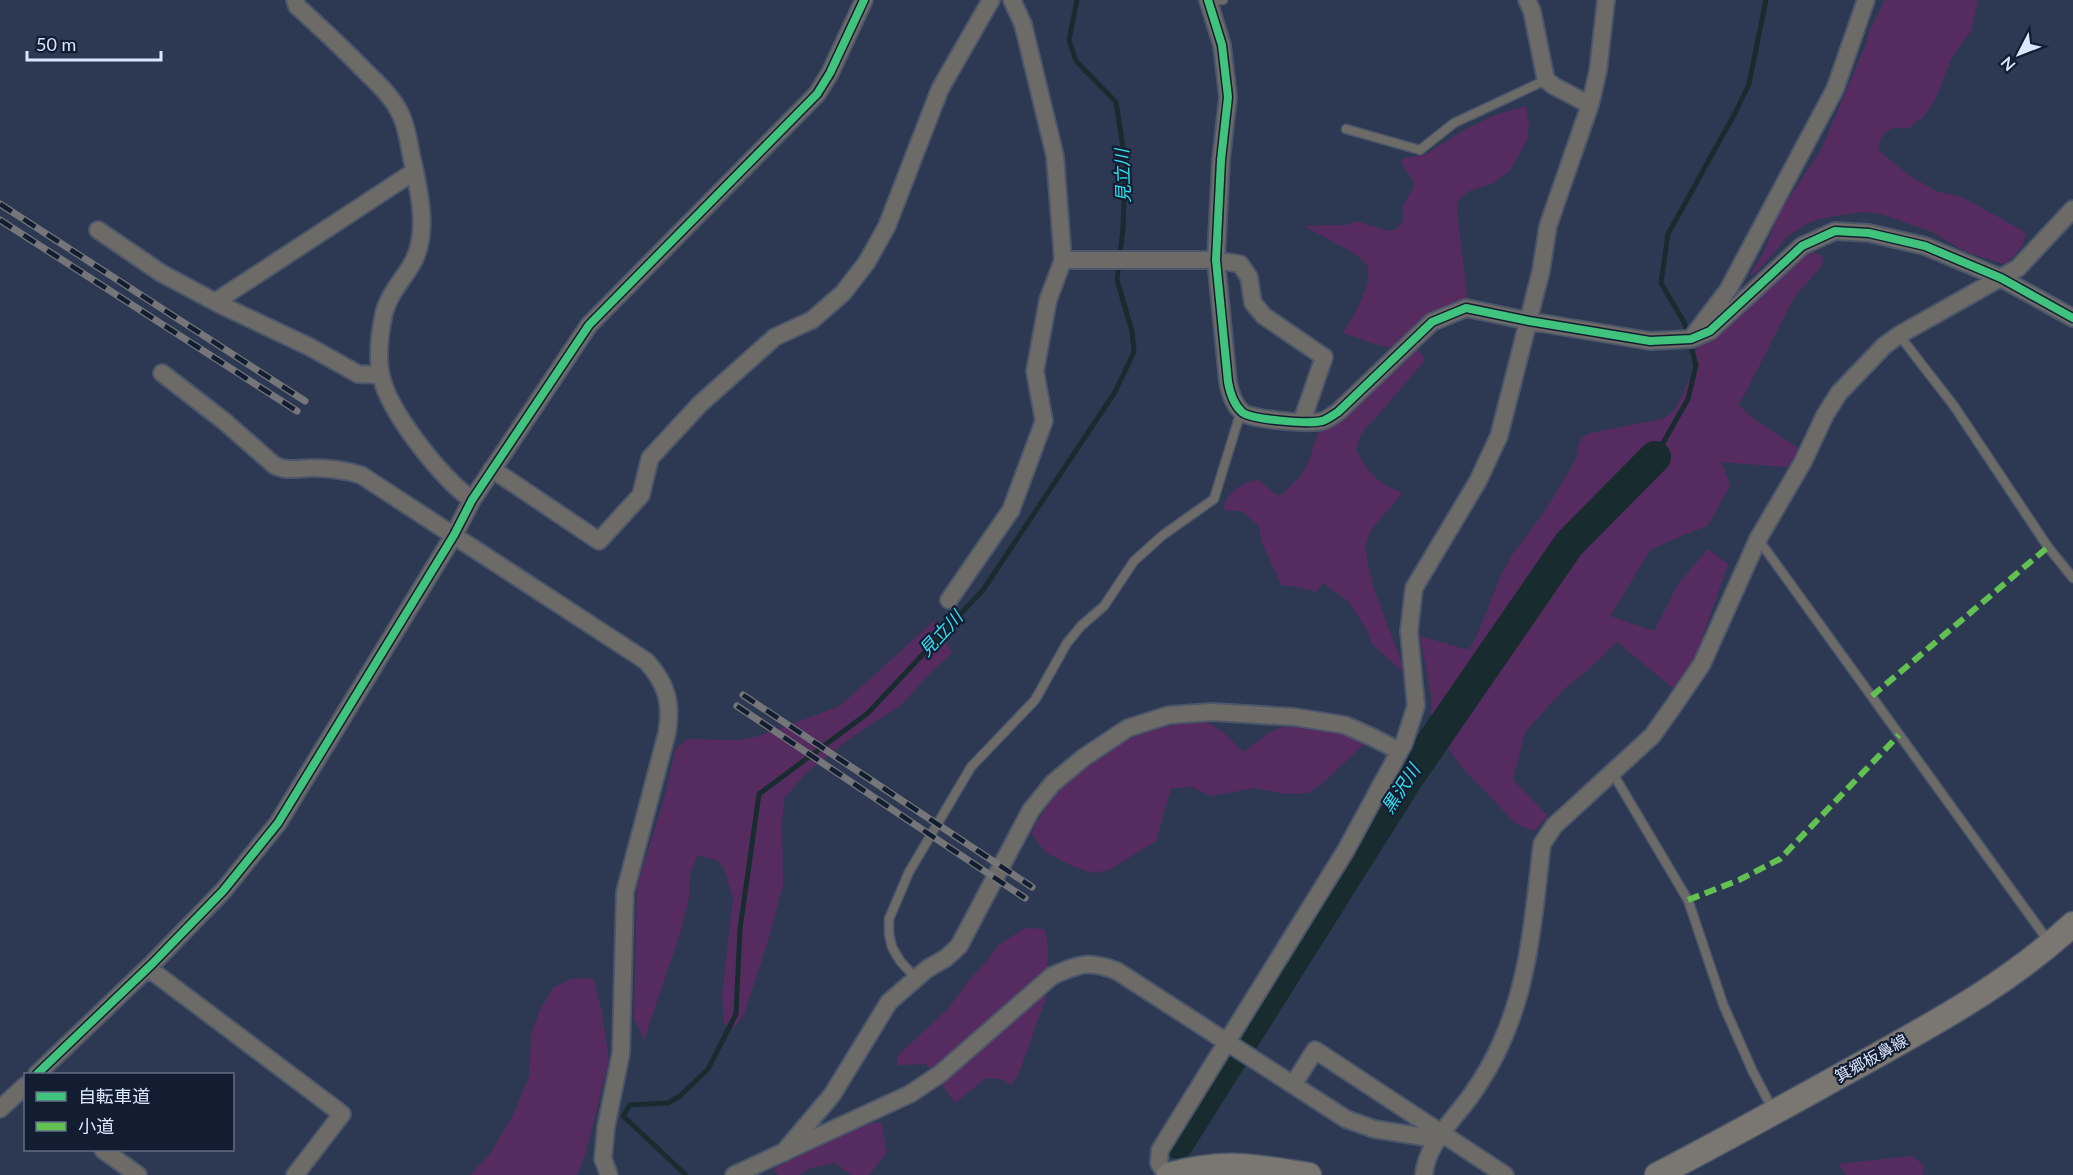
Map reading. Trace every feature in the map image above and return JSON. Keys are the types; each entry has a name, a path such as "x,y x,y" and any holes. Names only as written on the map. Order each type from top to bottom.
{"main road":[{"name":"箕郷板鼻線","path":"1657,1175 1774,1113 1964,1006 1996,986 2073,924"},
{"path":"1167,1175 1209,1166 1245,1165 1309,1175"}],"street":[{"path":"295,0 297,6 389,95 402,116 421,199 421,233 414,260 396,286 384,311 380,341 381,375 389,399 410,431 455,487 472,500"},
{"path":"38,1073 148,968 223,891 278,823 454,535 472,500 589,325 817,94 830,73 864,0"},
{"path":"492,469 599,541 641,495 650,458 700,404 775,337 812,320 843,293 867,262 887,226 940,89 991,0"},
{"path":"949,600 1011,510 1044,421 1035,371 1048,300 1063,260 1055,156 1023,24 1012,0"},
{"path":"1213,0 1222,45 1228,97 1221,160 1216,260 1230,395 1241,411 1249,416 1261,419 1321,421 1338,412 1432,322 1466,308 1650,341 1691,339 1710,331 1802,246 1835,231 1869,233 1925,246 2001,278 2073,318"},
{"path":"1527,0 1532,10 1546,80 1590,105"},
{"path":"1167,1175 1159,1163 1160,1150 1346,850 1400,751 1416,706 1410,631 1414,588 1478,481 1499,436 1541,271 1548,226 1590,105 1598,71 1606,0"},
{"path":"1691,339 1728,290 1835,89 1866,0"},
{"path":"215,302 415,171"},
{"path":"1424,1175 1439,1137 1471,1095 1488,1067 1502,1041 1512,1014 1529,955 1542,844 1554,826 1652,736 1702,664 1758,539 1803,462 1825,415 1839,393 1884,346 1899,335 2018,268 2073,209"},
{"path":"98,230 161,273 215,302 310,347 357,374 381,375"},
{"path":"1063,260 1216,260 1240,264 1249,277 1253,303 1264,316 1324,357 1302,421"},
{"path":"162,373 224,420 274,465 282,469 314,467 361,475 646,661 656,672 666,692 670,712 667,733 625,892 621,1053 606,1127 603,1159 609,1175"},
{"path":"783,1153 832,1095 889,1002 927,969 946,958 959,946 1031,810 1053,783 1083,758 1128,728 1169,715 1180,714 1238,713 1295,717 1344,725 1372,736 1400,751"},
{"path":"734,1175 910,1094 940,1074 1052,976 1072,967 1096,963 1116,970 1346,1119 1362,1126 1439,1137"},
{"path":"148,968 342,1114 295,1175"},
{"path":"1293,1085 1315,1050 1439,1137 1505,1175"},
{"path":"0,1109 24,1089"},
{"path":"106,1151 138,1175"}],"lane":[{"path":"1346,129 1420,150 1454,123 1546,80"},
{"path":"1899,335 1954,406 2048,547 2073,578"},
{"path":"916,978 900,961 892,947 889,934 889,919 909,872 971,767 1035,700 1066,643 1080,626 1104,606 1134,561 1163,535 1214,499 1241,411"},
{"path":"1758,539 2051,944"},
{"path":"1612,772 1688,900 1723,1004 1774,1113"}],"shaded area":[{"path":"1885,0 1978,0 1971,31 1951,59 1936,98 1924,116 1908,129 1896,128 1887,131 1881,139 1878,150 1910,176 1936,191 1962,197 2025,232 2022,246 2004,264 1966,252 1930,231 1881,214 1863,212 1810,222 1789,235 1755,274 1750,275 1764,252 1779,213 1821,150 1869,32"},
{"path":"1526,106 1529,126 1527,140 1510,171 1493,183 1467,192 1457,202 1468,302 1390,347 1342,334 1365,291 1369,272 1367,265 1348,250 1304,226 1346,225 1357,221 1387,231 1397,229 1403,221 1403,205 1414,187 1413,181 1401,162 1404,158 1424,155 1468,128 1495,115"},
{"path":"1806,252 1820,254 1823,260 1822,266 1795,296 1739,405 1750,416 1798,448 1796,455 1787,467 1722,462 1730,486 1708,525 1651,549 1610,616 1654,631 1678,584 1708,549 1728,564 1696,656 1673,688 1617,642 1565,688 1525,732 1513,780 1548,816 1534,831 1516,824 1461,766 1432,726 1431,695 1420,636 1468,650 1476,638 1501,575 1512,555 1547,508 1576,459 1579,443 1583,437 1590,433 1662,419 1674,411 1691,374 1697,345"},
{"path":"1416,345 1425,360 1366,427 1360,436 1356,450 1374,477 1402,493 1371,531 1366,548 1372,581 1403,667 1401,671 1371,643 1368,632 1348,601 1323,583 1316,592 1295,586 1282,586 1262,543 1259,526 1242,511 1227,511 1223,507 1237,488 1258,480 1277,495 1282,495 1301,475 1308,463 1320,427"},
{"path":"935,620 952,653 900,706 849,739 806,773 784,799 783,885 766,948 744,1014 735,1027 724,1024 722,995 733,898 724,869 717,860 697,855 690,875 689,898 680,934 644,1040 634,1018 637,886 666,792 675,750 687,739 742,740 762,735 840,706"},
{"path":"1205,721 1223,732 1243,752 1267,734 1292,726 1313,728 1368,740 1326,780 1308,793 1287,794 1254,788 1211,796 1192,787 1171,788 1156,841 1109,870 1092,873 1045,852 1032,834 1033,831 1059,791 1075,774 1094,759 1136,737 1158,729"},
{"path":"1025,928 1045,929 1048,947 1046,998 1020,1070 1012,1085 1002,1079 986,1078 955,1103 926,1064 897,1065 897,1056 948,1009 998,945"},
{"path":"593,978 602,1012 609,1060 586,1152 577,1175 470,1175 490,1154 512,1117 529,1077 531,1035 540,1010 553,988 571,979"},
{"path":"881,1122 887,1152 869,1175 851,1175 835,1163 808,1169 800,1175 778,1175 773,1168 866,1124"},
{"path":"1911,1156 1924,1165 1923,1175 1846,1175 1838,1164"}],"waterway":[{"name":"見立川","path":"686,1175 623,1116 630,1105 668,1103 680,1096 708,1069 736,1014 740,929 759,794 868,713 983,590 1115,392 1134,352 1132,331 1117,280 1123,229 1125,161 1116,102 1076,61 1069,40 1077,0"},
{"path":"1655,457 1688,399 1696,365 1684,322 1661,283 1668,234 1749,84 1766,0"},
{"name":"黒沢川","path":"1178,1143 1407,779 1569,544 1655,457"}],"railway":[{"path":"0,204 305,401"},
{"path":"0,220 297,411"},
{"path":"743,695 1032,887"},
{"path":"737,706 1025,898"}],"marked path":[{"path":"1872,696 2048,547"},
{"path":"1688,900 1739,880 1780,859 1899,735"}],"cycle path":[{"path":"38,1073 152,964 223,891 278,823 454,535 472,500 589,325 817,94 830,73 864,0"},
{"path":"1208,0 1222,45 1228,97 1221,160 1216,260 1229,386 1236,405 1248,415 1294,422 1326,420 1338,412 1432,322 1466,308 1650,341 1691,339 1710,331 1802,246 1835,231 1869,233 1925,246 2001,278 2073,318"}]}
